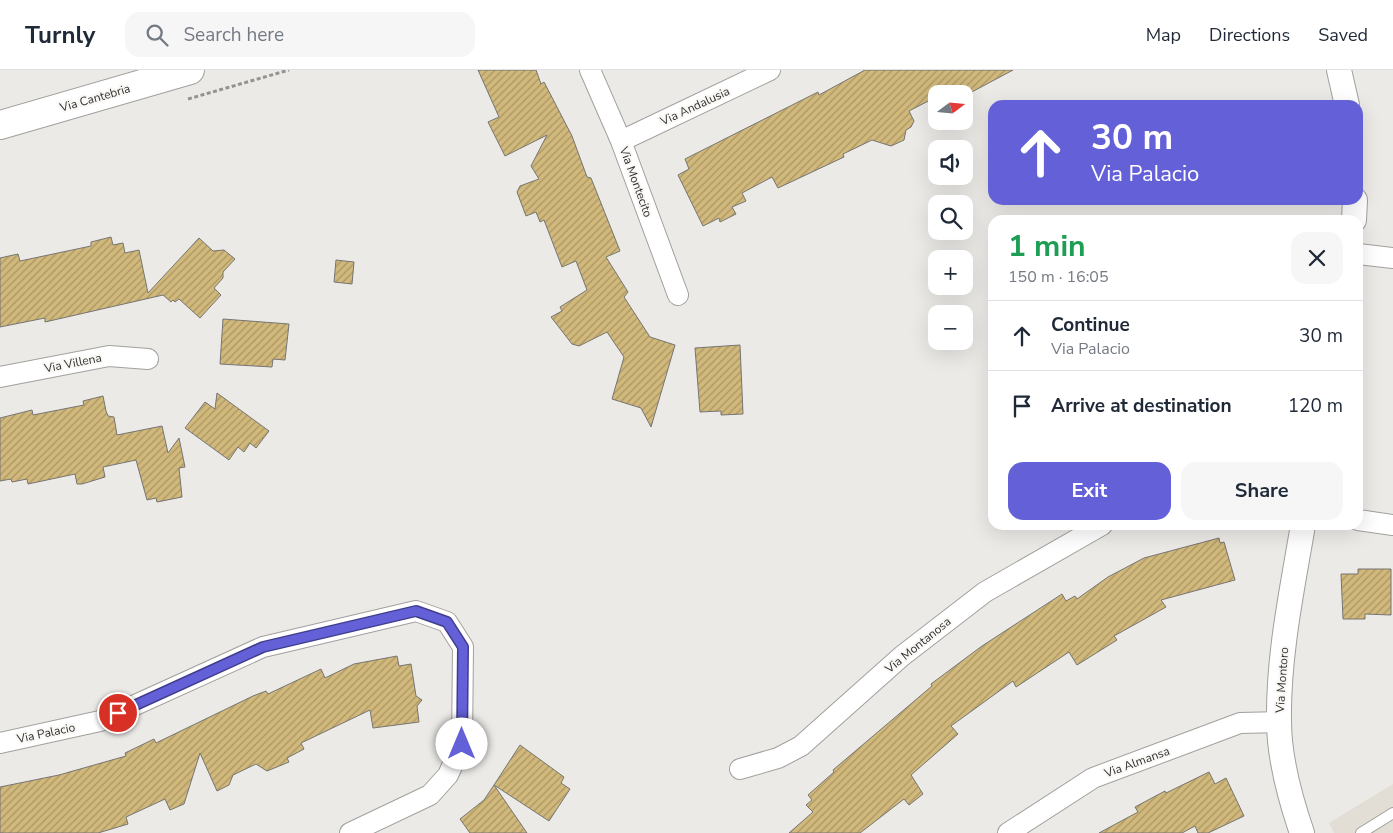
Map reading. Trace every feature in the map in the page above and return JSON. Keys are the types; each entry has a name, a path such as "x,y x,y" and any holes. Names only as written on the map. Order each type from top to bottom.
{"main road":[{"name":"Via Cantebria","path":"0,125 190,70"}],"street":[{"name":"Via Montecito","path":"590,70 621,141 678,295"},
{"name":"Via Andalusia","path":"621,141 770,70"},
{"path":"1339,70 1346,100"},
{"path":"1363,255 1393,258"},
{"name":"Via Villena","path":"0,376 109,356 148,358"},
{"path":"1363,521 1393,525"},
{"name":"Via Montanosa","path":"740,768 778,758 801,746 902,656 985,592 1093,530"},
{"name":"Via Montoro","path":"1301,530 1286,626 1279,722 1284,770 1302,833"},
{"name":"Via Palacio","path":"0,743 100,721 263,647 416,611 447,622 463,647 462,744 448,775 430,795 350,833"},
{"name":"Via Almansa","path":"1008,833 1093,778 1240,723 1279,722"}],"lane":[{"path":"1361,833 1393,813"}],"path":[{"path":"188,99 289,70"}],"shaded area":[{"path":"1393,784 1393,833 1334,833 1329,823"}],"building":[{"path":"478,70 536,70 541,84 544,82 572,136 587,177 591,178 620,251 606,257 628,292 624,297 650,337 675,345 651,427 641,408 612,399 624,357 607,332 579,346 572,344 551,317 562,311 560,307 587,290 576,261 562,267 544,220 540,222 536,212 526,216 517,192 520,186 539,179 531,166 547,135 505,156 488,122 499,117"},
{"path":"865,70 1013,70 973,91 973,85 928,85 928,101 909,111 914,121 911,127 906,130 904,140 891,146 872,140 843,154 844,157 778,188 772,177 742,193 746,201 732,207 736,214 720,222 719,218 703,226 678,175 689,169 685,159 818,92 819,95"},
{"path":"111,237 113,245 123,243 125,253 139,250 148,293 199,238 213,251 224,250 235,259 223,272 223,278 214,288 221,295 200,318 179,299 171,302 163,295 45,322 45,318 0,327 0,258 18,254 20,261 91,246 91,242"},
{"path":"336,260 354,262 352,284 334,282"},
{"path":"223,319 289,324 285,360 273,359 272,367 220,364"},
{"path":"740,345 743,414 721,415 721,411 700,412 695,348"},
{"path":"217,393 269,431 256,448 250,443 244,452 238,447 229,460 185,428 205,402 215,409"},
{"path":"103,396 108,416 114,417 117,435 162,426 168,453 179,438 185,467 179,468 182,497 157,502 156,498 147,500 136,460 103,467 105,477 82,484 77,484 75,474 28,484 27,479 12,482 11,479 0,481 0,418 32,410 33,415 84,405 83,401"},
{"path":"1219,538 1220,543 1224,542 1235,580 1161,600 1166,607 1114,636 1117,640 1077,665 1069,652 1016,687 1013,681 951,726 958,734 911,775 923,794 909,805 904,799 860,833 789,833 813,812 806,805 812,800 808,795 834,772 833,770 932,686 931,684 982,646 1062,594 1066,601 1075,596 1077,599 1108,577 1144,558"},
{"path":"1358,569 1391,569 1391,615 1365,614 1365,619 1343,619 1341,574 1358,574"},
{"path":"397,656 399,666 411,664 416,696 422,700 417,706 419,722 373,728 370,710 301,743 304,749 287,758 289,762 267,771 256,764 233,775 229,785 217,791 200,753 184,804 170,810 165,799 126,817 128,824 98,833 0,833 0,787 59,775 126,756 125,753 154,739 156,743 253,696 266,691 268,694 321,669 325,678 354,664"},
{"path":"520,745 564,777 561,783 570,789 549,821 494,785"},
{"path":"1209,772 1215,784 1226,778 1244,816 1208,833 1198,833 1195,826 1182,833 1099,833 1138,812 1135,807 1165,791 1166,793"},
{"path":"494,785 527,833 470,833 460,819 484,800"}],"route":[{"path":"118,713 263,647 416,611 447,622 463,647 462,744"}]}
